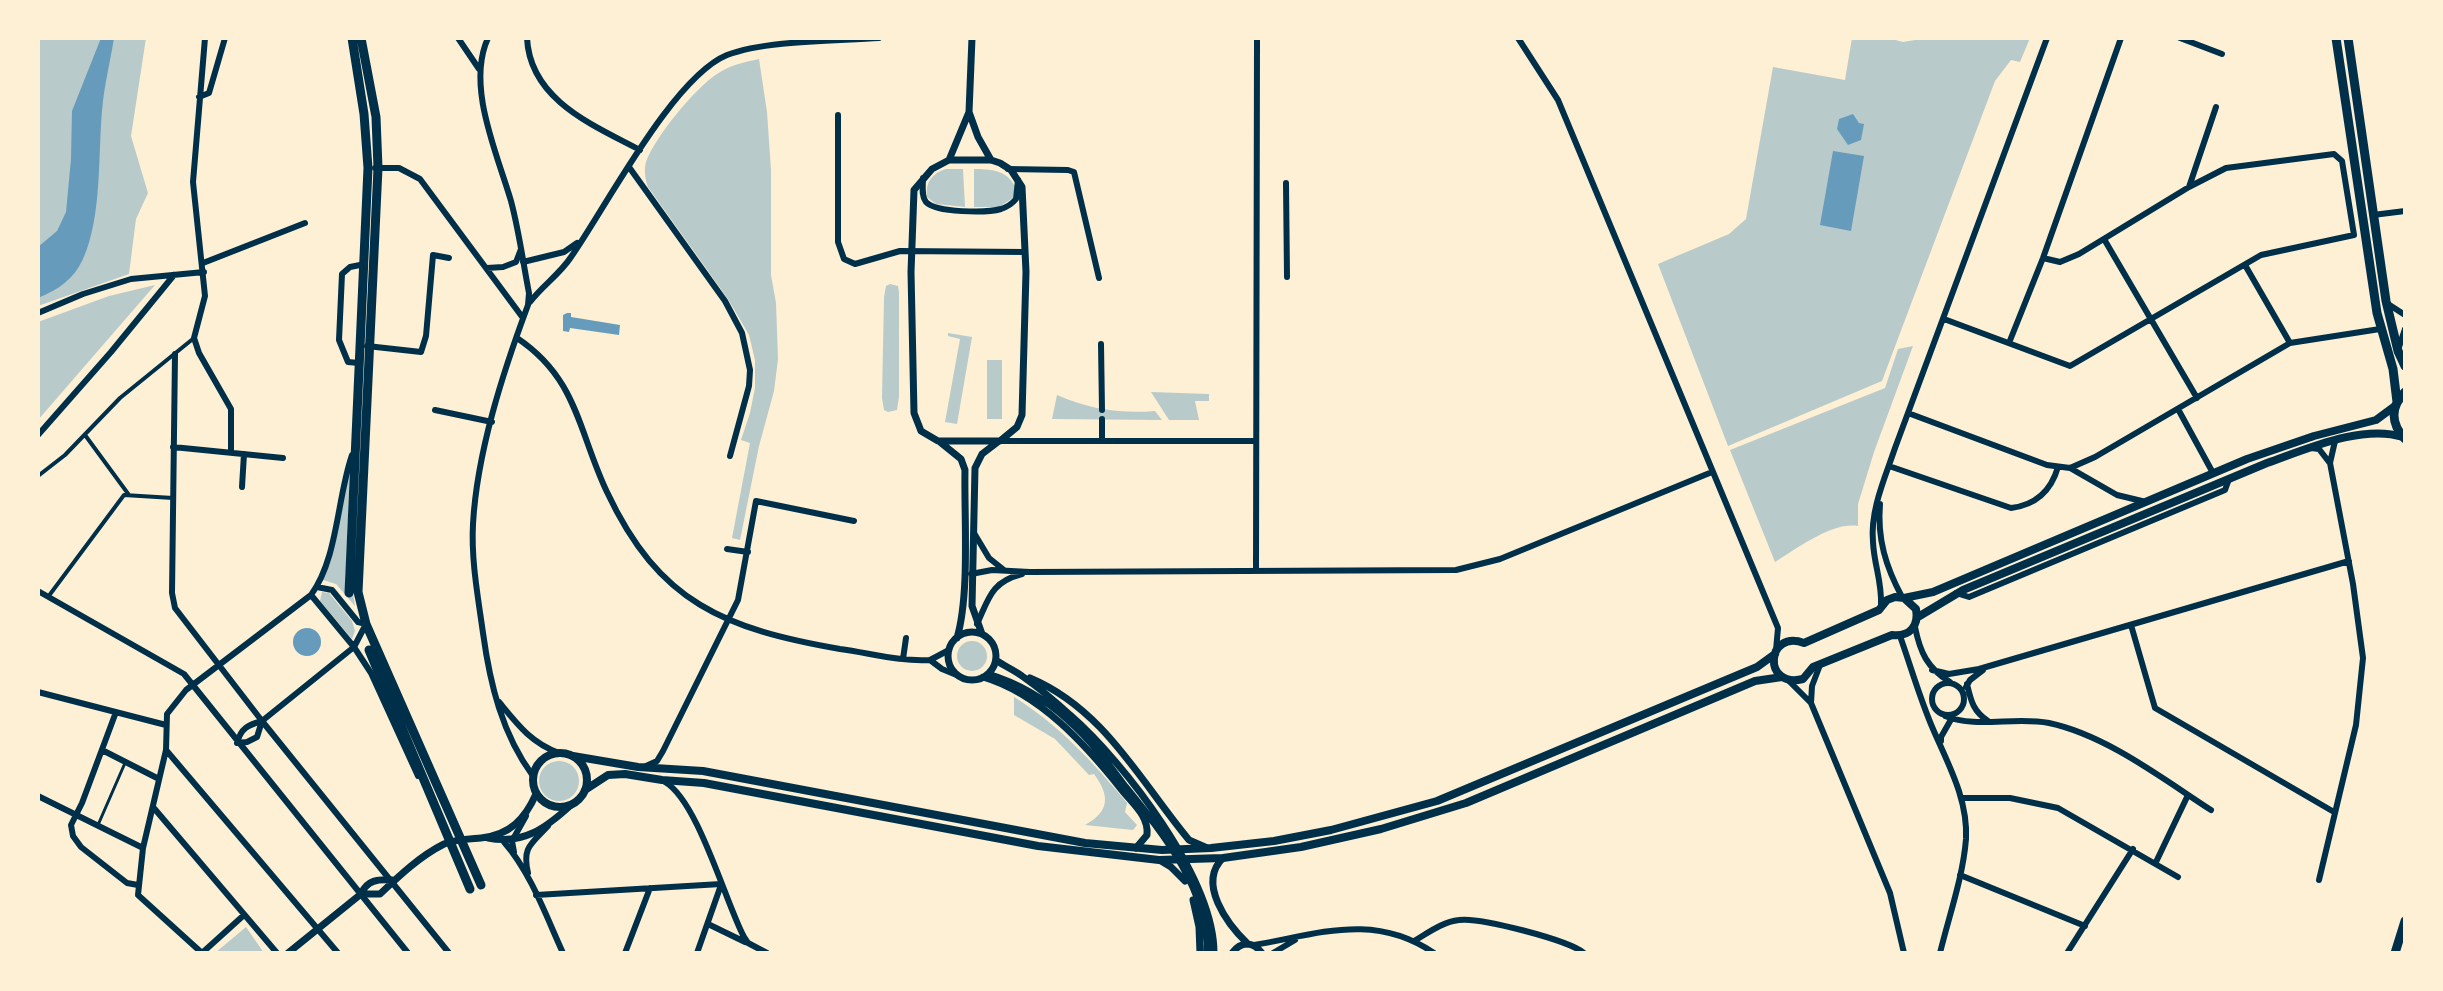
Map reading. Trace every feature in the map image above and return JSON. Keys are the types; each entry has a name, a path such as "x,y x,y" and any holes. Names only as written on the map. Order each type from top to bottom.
{"main road":[{"path":"352,38 373,168 365,264 358,574 361,608 481,885"},
{"path":"349,593 359,363 364,346 376,117 361,38"},
{"path":"2336,38 2368,216 2398,351 2405,366"},
{"path":"2348,38 2380,329 2393,369 2394,423 2404,438"},
{"path":"2404,438 2379,432 2311,448 1956,593 1900,636 1892,635 1813,667 1803,679 1755,681 1466,803 1381,829 1328,841 1223,858 1170,860 1161,855 1136,848 1085,843 703,771 643,768 559,753 542,760 533,776 536,794 548,805 563,807 571,805 585,790 608,775 625,774 694,782 1038,846 1161,855 1316,833 1437,801 1757,667 1786,642 1804,643 1879,610 1881,605 1895,597 1933,592 2285,445 2376,420 2405,392"},
{"path":"1903,597 1916,609 1916,622"},
{"path":"369,650 470,889"},
{"path":"1775,652 1774,667 1785,679"},
{"path":"573,756 580,761 587,775 585,790"},
{"path":"2395,953 2405,921"}],"street":[{"path":"205,38 193,182 205,296 194,338 199,353 231,409 231,452"},
{"path":"199,97 209,93 225,38"},
{"path":"458,38 479,69"},
{"path":"488,38 479,69 485,116 512,204 529,293 477,484 474,558 482,630 496,698 513,744 533,776"},
{"path":"527,38 528,57 550,94 581,119 640,150"},
{"path":"528,305 570,259 640,150 692,80 726,55 756,47 879,38"},
{"path":"517,338 543,358 566,388 606,490 630,537 659,574 708,611 781,638 903,659 930,660 949,650 957,638 960,623 964,464 956,454 924,434 914,413 914,190 923,178 949,160 969,112 972,38"},
{"path":"1256,571 1257,38"},
{"path":"1518,38 1558,100 1778,628 1793,640"},
{"path":"1881,605 1881,580 1872,523 1880,493 2047,38"},
{"path":"2009,343 2043,258 2121,38"},
{"path":"2180,38 2222,54"},
{"path":"2189,187 2216,107"},
{"path":"969,112 991,160"},
{"path":"838,115 838,242 841,256 849,263 912,250 1025,252"},
{"path":"1944,319 2070,366 2261,255 2354,235 2342,161 2334,154 2226,168 2060,262 2043,258"},
{"path":"949,160 991,160 1008,169 1018,179 1023,195 1022,420 982,454 977,462 972,606 982,634 994,645 996,660 986,676"},
{"path":"629,167 725,301 742,333 750,370 749,386 730,456"},
{"path":"373,168 399,168 420,179 523,318"},
{"path":"1008,169 1061,169 1074,172 1099,278"},
{"path":"923,178 923,196 930,206 945,210 1002,209 1013,203 1018,195 1018,179"},
{"path":"1286,183 1287,277"},
{"path":"2368,216 2405,211"},
{"path":"203,263 305,223"},
{"path":"2104,239 2197,398"},
{"path":"523,262 564,252 580,241"},
{"path":"487,268 516,262 521,249"},
{"path":"364,346 421,352 426,336 433,255 449,258"},
{"path":"359,363 348,362 339,340 342,274 350,267 365,264"},
{"path":"2245,265 2290,343"},
{"path":"38,313 131,279 204,272"},
{"path":"38,435 174,275"},
{"path":"2386,301 2405,315"},
{"path":"2070,468 2095,457 2290,343 2380,329"},
{"path":"2398,351 2405,329"},
{"path":"38,476 65,455 120,398 194,338"},
{"path":"1101,344 1102,410"},
{"path":"175,354 175,608 449,953"},
{"path":"2178,409 2213,473"},
{"path":"435,410 492,422"},
{"path":"1908,413 2042,464 2070,468 2117,495 2148,502"},
{"path":"1102,419 1102,441"},
{"path":"84,435 129,495"},
{"path":"938,441 1256,441"},
{"path":"2319,880 2356,725 2363,658 2330,463 2335,441"},
{"path":"244,915 202,953 138,895 143,848 166,750 167,714 175,701 194,684 311,595 317,587 356,444"},
{"path":"173,447 283,458"},
{"path":"2311,448 2319,449 2330,463"},
{"path":"242,487 244,454"},
{"path":"1889,466 2011,508 2023,507 2046,492 2054,481 2058,467"},
{"path":"963,577 972,573 1004,570 1414,572 1470,568 1500,559 1712,472"},
{"path":"1880,493 1881,542 1888,568 1903,597"},
{"path":"48,597 124,495 173,498"},
{"path":"2113,517 2119,508 2117,495"},
{"path":"643,768 657,761 663,751 730,620 738,600 756,501 854,521"},
{"path":"973,530 989,558 1004,570"},
{"path":"727,549 748,552"},
{"path":"1932,670 1949,674 1986,667 2349,561"},
{"path":"977,624 988,598 999,584 1030,572"},
{"path":"237,743 247,725 262,721 354,647 366,624 358,622 332,590 317,587"},
{"path":"38,591 184,674 408,953"},
{"path":"311,595 371,673 425,788"},
{"path":"1916,622 1920,651 1932,670 1953,684 1988,721"},
{"path":"2131,625 2155,708 2334,812"},
{"path":"1775,652 1778,628"},
{"path":"957,638 969,632 982,634"},
{"path":"1900,636 1933,730 1962,798 1966,838 1940,953"},
{"path":"903,659 906,638"},
{"path":"949,650 950,665 959,676"},
{"path":"930,660 959,676 975,680 986,676 1020,686 1080,731 1155,825 1189,881 1203,917 1207,953"},
{"path":"996,660 1048,686 1090,716 1114,742 1189,840 1206,848"},
{"path":"1811,703 1812,686 1820,665"},
{"path":"1942,745 1941,737 1950,716 1962,707 1966,698 1967,684 1986,667"},
{"path":"1020,674 1094,738 1155,815 1202,895 1211,924 1214,953"},
{"path":"986,676 1026,698 1096,758 1146,820 1147,835 1136,848"},
{"path":"1785,679 1811,703 1890,893 1904,953"},
{"path":"1931,701 1938,687 1953,684"},
{"path":"38,692 166,725"},
{"path":"1921,694 1931,701 1936,711 1969,722 2048,723 2111,746 2211,810"},
{"path":"496,698 528,737 559,753"},
{"path":"116,712 71,825 77,843 127,883 138,885"},
{"path":"237,743 257,737 262,721"},
{"path":"102,750 159,779"},
{"path":"166,750 338,953"},
{"path":"663,751 663,764 669,770"},
{"path":"662,780 675,788 706,844 748,943 756,951 767,953"},
{"path":"681,797 686,786 694,782"},
{"path":"508,841 528,813 536,794"},
{"path":"2156,862 2188,795"},
{"path":"38,796 143,848"},
{"path":"1962,798 2010,798 2058,808 2178,877"},
{"path":"529,880 524,857 528,847 571,805"},
{"path":"153,807 277,953"},
{"path":"486,838 511,830 528,813"},
{"path":"361,894 380,894 392,880 444,845 463,839 508,841 548,826"},
{"path":"508,841 563,953"},
{"path":"2067,953 2133,849"},
{"path":"1161,855 1190,890 1199,927 1200,953"},
{"path":"1223,858 1212,876 1214,892 1229,923 1262,953"},
{"path":"1960,875 2085,926"},
{"path":"288,953 361,894 368,883 392,880"},
{"path":"536,895 721,884"},
{"path":"697,953 721,884"},
{"path":"625,953 650,888"},
{"path":"1414,941 1447,922 1466,920 1566,943 1584,953"},
{"path":"708,924 748,943"},
{"path":"1232,953 1237,947 1341,928 1369,928 1414,941 1434,953"},
{"path":"1273,953 1301,937"}],"lane":[{"path":"98,825 126,762"}],"shaded area":[{"path":"38,38 146,38 131,136 148,193 136,219 129,274 38,306"},
{"path":"1852,38 1888,38 1903,42 1927,38 2030,38 2020,62 2011,60 1995,81 1882,381 1728,446 1658,264 1729,234 1746,219 1773,67 1845,80"},
{"path":"759,59 771,170 771,275 776,303 778,359 774,391 740,540 732,538 750,443 741,440 755,388 755,360 749,335 728,299 648,187 645,168 658,140 698,90 727,68"},
{"path":"946,169 963,169 965,207 936,204 927,197 930,179"},
{"path":"974,169 1003,174 1015,186 1013,198 999,207 974,207"},
{"path":"155,285 38,420 38,322 109,296"},
{"path":"886,286 898,286 899,292 899,397 897,410 888,412 884,410 882,398 884,297"},
{"path":"948,333 972,337 957,424 945,422 960,339 948,336"},
{"path":"1913,346 1858,504 1858,526 1826,532 1775,562 1730,450 1885,388 1898,349"},
{"path":"987,360 1002,360 1002,419 987,419"},
{"path":"1151,392 1209,394 1209,401 1195,401 1199,420 1169,420"},
{"path":"1057,395 1105,409 1155,411 1162,420 1052,419"},
{"path":"350,468 345,589 353,593 355,606 336,584 323,580"},
{"path":"322,592 329,593 352,621 355,631 352,639 320,601"},
{"path":"972,641 978,642 986,650 986,662 978,670 972,671 966,670 958,662 957,656 958,650 966,642"},
{"path":"1014,697 1061,732 1101,773 1127,803 1125,812 1137,825 1133,830 1085,825 1103,809 1103,789 1094,774 1089,775 1055,739 1014,715"},
{"path":"559,761 573,767 579,781 573,795 559,801 545,795 539,781 545,767"},
{"path":"246,927 264,953 215,953"}],"water":[{"path":"101,38 114,38 103,102 96,206 89,242 83,259 70,278 38,298 38,247 57,231 66,212 72,111"},
{"path":"1853,114 1859,123 1864,124 1861,140 1848,145 1837,129 1839,119"},
{"path":"1833,151 1864,156 1851,231 1820,225"},
{"path":"571,313 571,317 620,325 619,335 570,328 569,332 563,331 563,315"},
{"path":"307,628 317,632 321,642 317,652 307,656 297,652 293,642 297,632"}]}
